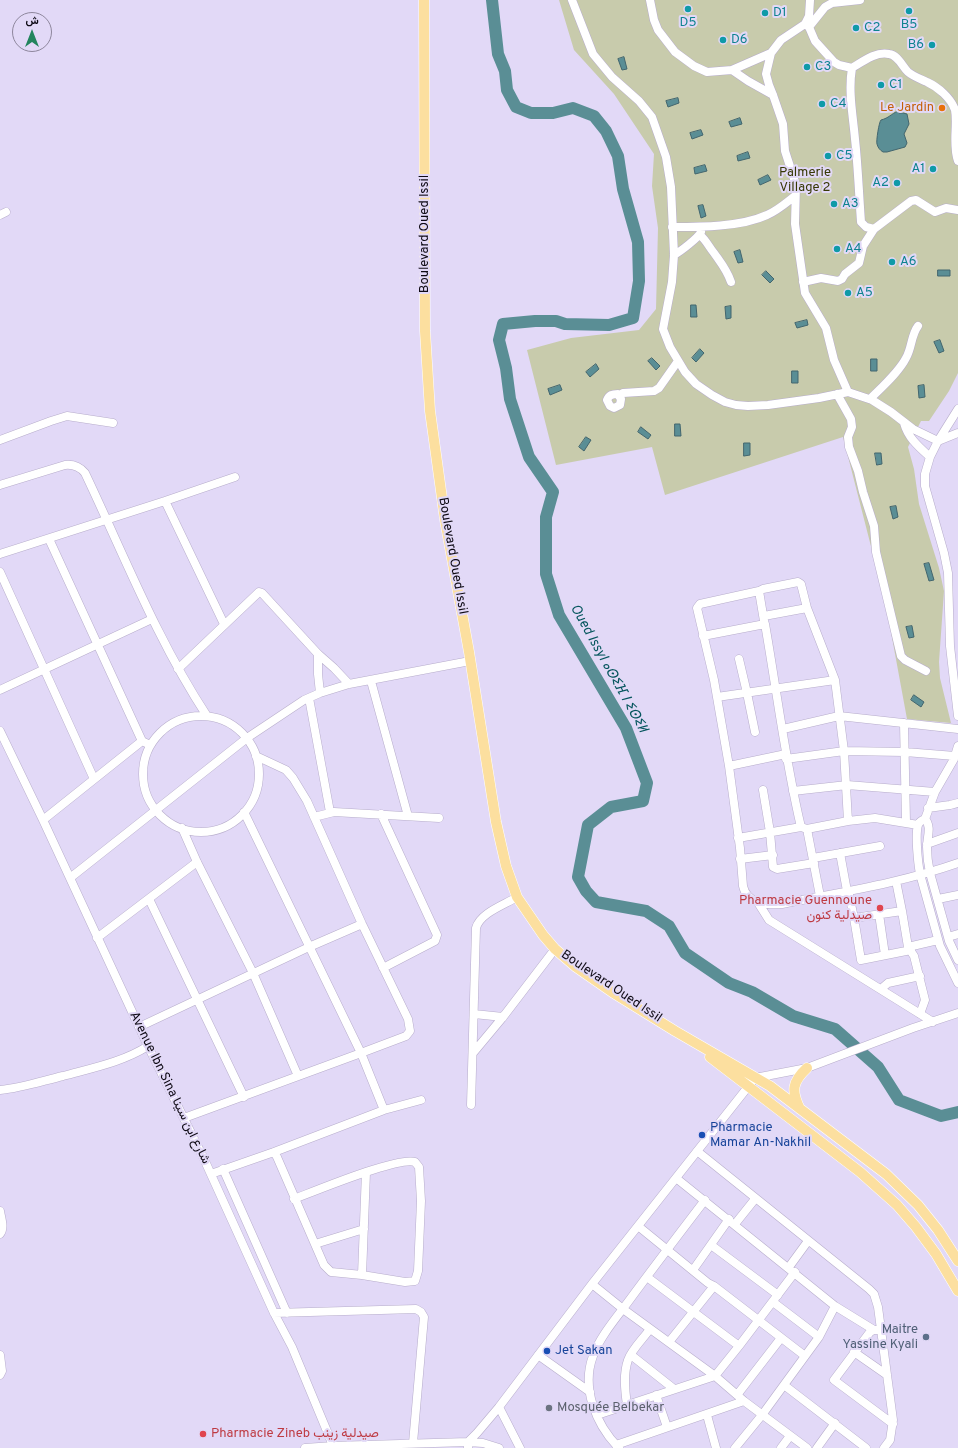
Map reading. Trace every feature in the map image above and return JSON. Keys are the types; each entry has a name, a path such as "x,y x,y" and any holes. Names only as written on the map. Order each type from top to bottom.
{"main road":[{"name":"Boulevard Oued Issil","path":"424,0 425,323 427,380 430,411 445,520 496,822 506,866 517,897 531,919 555,949 576,967 612,992 675,1031 770,1086 891,1180 918,1205 938,1230 958,1261"},
{"name":"Boulevard Oued Issil","path":"675,1031 860,1172 897,1205 916,1226 936,1254 958,1291"},
{"path":"800,1110 796,1100 794,1086 799,1075 807,1068"}],"street":[{"path":"572,0 593,54 612,77 639,101 652,117 666,157 671,187 674,255 672,282 664,329 670,347 685,372 696,384 712,395 725,402 736,405 768,405 848,392 870,399 888,410 916,431 938,441 958,433"},
{"path":"650,0 654,20 658,30 675,52 694,66 707,72 732,70 771,54"},
{"path":"810,0 807,26 816,41 838,65 852,68 874,56 883,54 895,56 909,73 935,87 956,106 955,152 958,161"},
{"path":"848,392 834,360 826,328 805,292 795,224 794,177 785,151 783,124 766,74 771,54 780,40 807,26 830,2 860,0"},
{"path":"852,68 852,106 861,222 866,227 874,229"},
{"path":"732,70 748,81 774,95"},
{"path":"672,227 703,227 745,221 766,216 795,196"},
{"path":"803,282 821,278 838,281 842,280 845,274 859,262 863,246 874,229 911,201 919,201 931,211 935,212 950,208 958,210"},
{"path":"674,255 684,249 700,235 703,227"},
{"path":"700,235 723,264 731,282"},
{"path":"870,399 906,358 913,335 918,326"},
{"path":"619,396 623,393 654,391 659,388 678,361"},
{"path":"837,394 851,419 852,427 848,437 849,447 858,471 874,526 876,552 900,652 903,659 926,671"},
{"path":"958,409 938,441 930,457 925,474 925,486 944,553 948,573 958,716"},
{"path":"0,440 67,416 114,423"},
{"path":"904,422 907,432 912,439 930,457"},
{"path":"0,485 66,465 74,465 82,469 152,619 178,669 207,716"},
{"path":"0,554 235,478"},
{"path":"165,501 224,624"},
{"path":"43,820 94,779 146,743 157,736 174,722 190,717 207,716 218,718 238,729 247,738 256,756 259,776 255,795 244,812 231,823 215,830 198,832 182,828 168,821 156,810 147,795 143,779 146,743 96,644 49,538"},
{"path":"0,572 94,779"},
{"path":"848,821 844,751 836,680 807,608 801,584 798,582 700,604 698,608 703,636 717,697 729,766 744,892 749,898 768,905 775,904 896,880 930,872 958,863"},
{"path":"760,591 783,729 786,757 793,791 813,861 820,896"},
{"path":"178,669 256,594 261,592 318,654 349,684"},
{"path":"703,636 807,608"},
{"path":"0,690 44,668 152,619"},
{"path":"318,654 320,693"},
{"path":"739,659 755,732"},
{"path":"70,878 247,738 309,698 349,684 470,661"},
{"path":"717,697 836,680"},
{"path":"371,681 408,816"},
{"path":"309,698 330,812"},
{"path":"783,729 839,716 958,729"},
{"path":"904,723 906,822"},
{"name":"Avenue Ibn Sina شارع ابن سينا","path":"0,731 148,1046 211,1174 274,1313 292,1347 334,1447"},
{"path":"958,746 956,758 935,792 925,819 918,825 918,863 920,874 940,946 958,983"},
{"path":"729,766 786,757 844,751 905,752 956,758"},
{"path":"184,1118 361,1054 406,1036 410,1031 408,1019 362,924 314,816 293,778 286,770 256,756"},
{"path":"793,791 846,784 935,792"},
{"path":"763,790 772,855 774,867 776,869 813,861 840,853 880,846"},
{"path":"928,808 958,803"},
{"path":"244,812 361,1054 384,1110"},
{"path":"314,816 330,812 438,818"},
{"path":"381,814 437,935 435,940 384,968"},
{"path":"738,838 770,832 875,818 918,825"},
{"path":"925,819 929,826 927,844 930,872 948,937 958,960"},
{"path":"182,828 197,862 253,973 298,1076"},
{"path":"927,844 958,833"},
{"path":"840,853 854,918 860,959 862,961"},
{"path":"740,859 772,855"},
{"path":"98,938 197,862"},
{"path":"896,880 910,949 914,956 920,976 925,1000 920,1014"},
{"path":"938,899 958,895"},
{"path":"471,1105 477,924 482,916 517,897"},
{"path":"149,899 244,1097"},
{"path":"757,901 769,920 933,1022"},
{"path":"854,918 902,911"},
{"path":"879,914 885,955"},
{"path":"139,1027 309,947 362,924"},
{"path":"948,937 958,934"},
{"path":"862,961 910,949 938,940"},
{"path":"473,1053 504,1017 555,949"},
{"path":"856,974 862,961"},
{"path":"881,989 888,983 920,976"},
{"path":"468,1445 499,1407 592,1284 755,1078 807,1068 913,1028 958,1013"},
{"path":"474,1014 504,1017"},
{"path":"0,1090 20,1087 97,1066 137,1053 148,1046"},
{"path":"211,1174 274,1152 384,1110 421,1100"},
{"path":"274,1152 294,1199 324,1265 331,1272 413,1282 417,1277 421,1201 419,1167 415,1162 405,1160 366,1172 294,1199"},
{"path":"697,1152 874,1294 878,1307 878,1330 887,1375 893,1424 890,1440 884,1448"},
{"path":"223,1169 287,1313"},
{"path":"362,1275 366,1172"},
{"path":"676,1178 835,1306 878,1330"},
{"path":"693,1270 711,1245 755,1199"},
{"path":"705,1200 597,1346 592,1357 590,1369 590,1392 597,1415 607,1435 618,1446 667,1427 707,1415 744,1401"},
{"path":"0,1211 2,1231 0,1234"},
{"path":"638,1226 708,1283 714,1286 805,1356"},
{"path":"315,1244 364,1228"},
{"path":"597,1415 715,1376 775,1298 808,1241"},
{"path":"711,1245 819,1337"},
{"path":"647,1277 739,1346"},
{"path":"592,1284 623,1309 715,1376 744,1401 807,1448"},
{"path":"669,1342 714,1286"},
{"path":"735,1448 762,1415 819,1337 835,1306"},
{"path":"274,1313 416,1309 421,1312 424,1317 413,1443"},
{"path":"626,1405 626,1371 628,1359 650,1329"},
{"path":"878,1330 870,1332 834,1378 835,1382 893,1424"},
{"path":"737,1395 781,1338"},
{"path":"854,1352 887,1375"},
{"path":"0,1355 2,1371 0,1375"},
{"path":"631,1355 674,1389"},
{"path":"538,1356 590,1392"},
{"path":"784,1385 866,1448"},
{"path":"656,1395 667,1427"},
{"path":"499,1407 520,1448"},
{"path":"707,1415 716,1448"},
{"path":"816,1448 835,1423"},
{"path":"781,1448 790,1436"},
{"path":"305,1448 413,1443 468,1445 483,1443 498,1448"}],"green space":[{"name":"Palmerie Village 2","path":"559,0 958,0 958,373 949,391 929,421 921,421 908,447 914,469 919,504 939,568 944,591 939,662 940,678 951,723 907,719 886,605 843,437 665,495 652,447 556,465 527,350 571,338 639,330 656,309 658,228 652,186 654,154 614,94 574,50"}],"shaded area":[{"path":"624,57 627,69 622,70 618,59"},
{"path":"678,98 679,103 668,107 666,101"},
{"path":"898,111 899,113 907,114 909,124 904,134 907,143 905,147 883,152 877,145 880,121"},
{"path":"740,118 742,124 731,127 729,122"},
{"path":"701,130 703,135 692,139 690,133"},
{"path":"748,152 750,158 738,161 737,156"},
{"path":"705,165 707,171 695,174 694,168"},
{"path":"768,175 771,180 760,185 758,180"},
{"path":"703,205 706,216 701,218 698,206"},
{"path":"740,250 743,262 738,263 734,252"},
{"path":"938,270 950,270 950,276 938,276"},
{"path":"766,271 774,279 770,283 762,275"},
{"path":"691,305 696,305 697,317 691,317"},
{"path":"731,306 731,318 726,319 725,307"},
{"path":"807,320 808,325 797,328 795,323"},
{"path":"940,340 944,351 939,353 934,342"},
{"path":"700,349 704,353 696,362 692,358"},
{"path":"652,358 660,366 656,370 648,361"},
{"path":"871,359 877,359 877,371 871,371"},
{"path":"596,364 599,369 590,377 586,372"},
{"path":"792,371 798,371 798,383 792,383"},
{"path":"560,385 562,390 550,395 548,389"},
{"path":"924,385 925,397 919,398 918,386"},
{"path":"675,424 680,424 681,436 675,436"},
{"path":"641,427 651,435 648,439 638,432"},
{"path":"586,437 591,440 584,451 579,447"},
{"path":"744,443 750,443 750,455 744,456"},
{"path":"875,453 881,453 882,464 877,465"},
{"path":"896,506 898,517 893,519 890,507"},
{"path":"929,563 934,580 929,581 924,564"},
{"path":"912,626 914,637 909,638 906,627"},
{"path":"914,695 924,702 921,707 911,700"}],"waterway":[{"name":"Oued Issyl ⴰⵙⵉⴼ ⵏ ⵉⵙⵉⵍ","path":"492,0 498,54 505,71 507,90 516,107 531,113 553,113 573,108 594,116 606,131 618,156 623,189 638,242 639,281 633,318 609,325 565,324 556,321 503,324 499,340 506,368 510,399 529,457 553,492 546,517 546,574 559,615 626,728 647,783 643,801 611,807 588,825 578,877 586,891 596,902 646,911 669,926 685,953 729,983 752,992 793,1016 835,1029 878,1067 899,1100 941,1116 958,1112"}],"place":[{"name":"D5","path":"688,9"},
{"name":"B5","path":"909,11"},
{"name":"D1","path":"765,13"},
{"name":"C2","path":"856,28"},
{"name":"D6","path":"723,40"},
{"name":"B6","path":"932,45"},
{"name":"C3","path":"807,67"},
{"name":"C1","path":"881,85"},
{"name":"C4","path":"822,104"},
{"name":"Le Jardin","path":"942,108"},
{"name":"C5","path":"828,156"},
{"name":"A1","path":"933,169"},
{"name":"A2","path":"897,183"},
{"name":"A3","path":"834,204"},
{"name":"A4","path":"837,249"},
{"name":"A6","path":"892,262"},
{"name":"A5","path":"848,293"},
{"name":"Pharmacie Guennoune صيدلية كنون","path":"880,908"},
{"name":"Pharmacie Mamar An-Nakhil","path":"702,1135"},
{"name":"Maitre Yassine Kyali","path":"926,1337"},
{"name":"Jet Sakan","path":"547,1351"},
{"name":"Mosquée Belbekar","path":"549,1408"},
{"name":"Pharmacie Zineb صيدلية زينب","path":"203,1434"}]}
